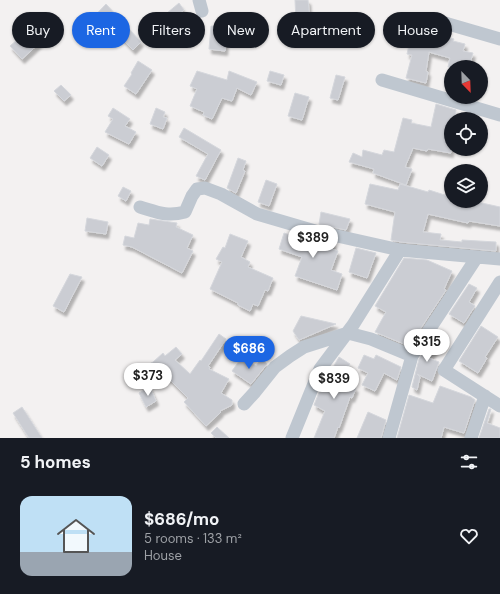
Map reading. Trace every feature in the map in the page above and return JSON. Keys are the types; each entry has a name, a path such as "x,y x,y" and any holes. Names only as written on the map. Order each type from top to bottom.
{"street":[{"path":"452,25 500,39"},
{"path":"382,80 500,114"},
{"path":"140,207 167,215 175,215 185,212 197,189 205,188 221,194 257,214 315,231 400,250 477,258 500,258"},
{"path":"292,438 320,369 348,333 400,250"},
{"path":"389,438 412,356 477,258"},
{"path":"499,403 485,396 444,370 500,282"},
{"path":"244,404 256,392 275,367 290,356 304,347 348,333 370,339 412,356"},
{"path":"471,438 485,396"}],"building":[{"path":"295,0 308,0 309,12 296,12"},
{"path":"179,3 184,10 182,12 168,12"},
{"path":"106,4 113,12 98,12"},
{"path":"211,26 213,26 213,48 225,48 225,51 209,49"},
{"path":"130,30 138,39 138,45 133,50 130,47"},
{"path":"452,38 454,39 453,41 465,44 463,51 473,53 471,60 450,60 450,58 429,52 426,83 406,78 412,55 407,54 408,48 452,48"},
{"path":"12,44 12,48 34,48 22,59 10,46"},
{"path":"138,61 152,70 136,94 124,86"},
{"path":"197,71 227,80 229,71 257,82 251,95 237,88 232,101 222,98 212,119 203,115 204,112 190,106 197,89 190,86"},
{"path":"270,71 284,75 281,85 267,81"},
{"path":"336,75 345,77 338,100 330,98"},
{"path":"61,85 71,95 64,101 54,91"},
{"path":"295,93 309,97 302,120 288,116"},
{"path":"436,104 456,110 456,112 444,112 444,152 428,149 427,151 413,148 405,167 412,169 406,185 373,173 374,169 349,162 353,153 362,157 363,150 382,155 384,150 394,152 403,118 412,120 411,123 431,127"},
{"path":"113,108 130,119 125,126 136,132 129,144 105,132 113,119 108,116"},
{"path":"156,108 165,112 163,117 167,118 163,129 150,124"},
{"path":"184,128 221,150 205,180 196,176 208,154 179,137"},
{"path":"97,147 109,155 102,166 90,158"},
{"path":"238,158 246,161 243,170 245,171 236,193 227,188"},
{"path":"266,180 277,184 269,206 258,202"},
{"path":"370,184 398,190 400,184 444,195 444,208 488,208 488,204 500,207 500,226 469,221 468,223 428,214 423,232 441,234 440,240 462,242 462,240 496,242 496,251 391,240 395,212 365,204"},
{"path":"123,187 131,191 126,201 118,196"},
{"path":"321,212 350,219 346,230 319,224"},
{"path":"87,218 108,222 106,234 85,231"},
{"path":"150,219 177,223 176,227 193,235 187,248 193,251 182,273 132,247 123,245 125,236 134,238 138,223 149,225"},
{"path":"284,233 299,238 300,235 334,243 332,249 338,251 331,270 342,274 337,290 295,276 302,257 279,249"},
{"path":"230,234 248,241 241,257 250,262 248,267 273,278 268,291 265,290 258,306 253,304 250,311 238,305 238,303 210,289 222,262 216,259 223,247 225,248"},
{"path":"356,248 376,253 367,278 349,272"},
{"path":"404,258 427,260 452,271 444,289 446,290 409,346 375,332 386,312 375,306"},
{"path":"70,274 82,277 64,312 53,306"},
{"path":"469,284 477,288 469,302 475,306 464,323 449,314"},
{"path":"301,316 336,324 299,340 293,331"},
{"path":"481,326 498,337 485,357 487,358 478,373 459,361"},
{"path":"219,334 226,339 208,366 210,367 209,369 229,379 221,393 232,400 232,405 220,411 221,412 206,426 184,402 188,398 163,373 141,385 136,374 141,372 140,369 153,362 163,353 165,356 176,347 182,354 175,360 190,374 200,360 201,361"},
{"path":"436,334 443,340 429,358 439,362 432,381 417,374 420,377 417,390 412,387 419,359"},
{"path":"364,355 374,359 376,355 401,367 397,380 384,373 375,391 362,385 368,373 358,368"},
{"path":"242,357 256,366 261,359 267,364 251,384 232,371"},
{"path":"339,357 350,364 340,381 356,388 352,398 350,397 334,438 314,438 325,411 314,405 326,375 328,376"},
{"path":"440,386 471,397 475,400 464,433 444,427 441,438 397,438 409,395 433,403"},
{"path":"150,387 156,401 146,407 139,393"},
{"path":"22,407 42,438 29,438 13,413"},
{"path":"489,409 491,409 487,423 500,428 500,438 479,438"},
{"path":"368,412 386,420 381,438 357,438"},
{"path":"217,427 229,438 216,438 211,433"}]}
